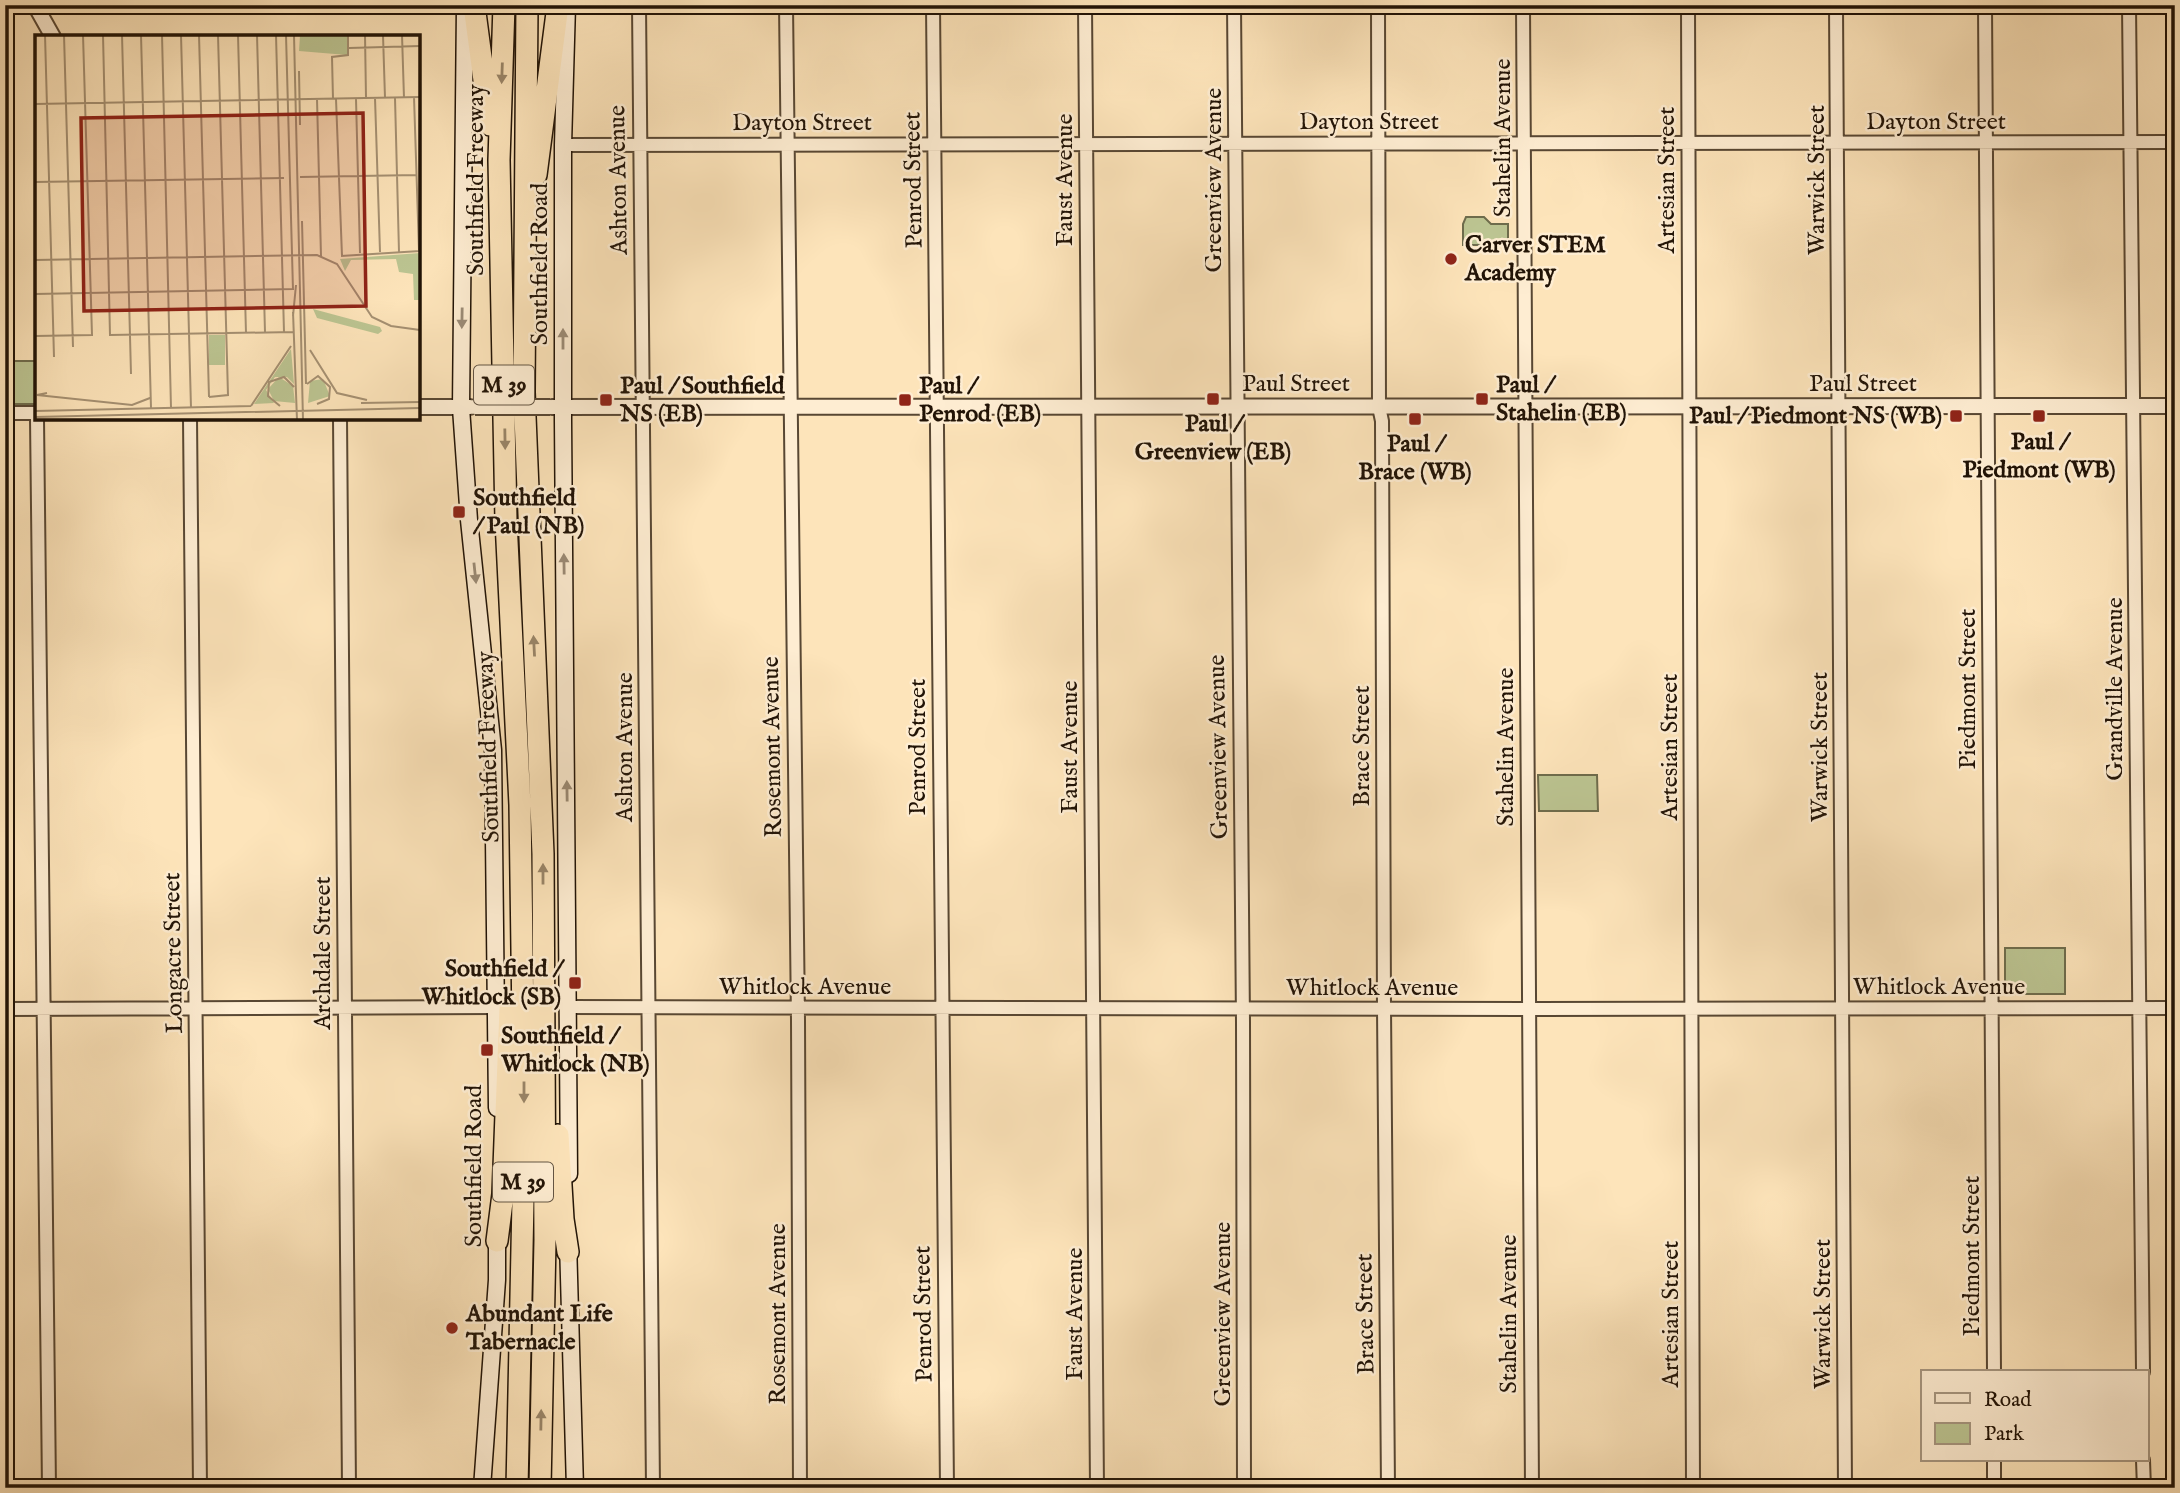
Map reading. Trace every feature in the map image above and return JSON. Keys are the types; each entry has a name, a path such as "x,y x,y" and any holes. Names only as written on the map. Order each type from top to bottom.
{"highway":[{"path":"474,5 489,120 499,160"},
{"name":"Southfield Freeway","path":"504,5 499,160 506,521 520,805 524,1153 517,1488"},
{"name":"Southfield Freeway","path":"527,5 524,392 543,855 545,1240 540,1488"},
{"path":"525,214 538,164 558,5"},
{"path":"497,1241 503,1194 513,918 520,877"},
{"path":"543,922 563,1219 568,1252"}],"main road":[{"name":"Southfield Road","path":"465,5 469,520 494,750 497,1280 482,1488"},
{"name":"Southfield Road","path":"567,5 557,407 569,1007 568,1252 575,1488"}],"street":[{"path":"35,5 52,35"},
{"name":"Ashton Avenue","path":"639,5 653,1488"},
{"name":"Rosemont Avenue","path":"786,5 798,1008 800,1488"},
{"name":"Penrod Street","path":"933,5 947,1488"},
{"name":"Faust Avenue","path":"1085,5 1097,1488"},
{"name":"Greenview Avenue","path":"1234,5 1243,1009 1244,1488"},
{"name":"Brace Street","path":"1378,5 1388,1488"},
{"name":"Stahelin Avenue","path":"1523,5 1532,1488"},
{"name":"Artesian Street","path":"1688,5 1693,1488"},
{"name":"Warwick Street","path":"1836,5 1845,1488"},
{"name":"Piedmont Street","path":"1985,5 1994,1370"},
{"name":"Grandville Avenue","path":"2129,5 2143,1370"},
{"name":"Dayton Street","path":"563,145 2175,142"},
{"name":"Paul Street","path":"420,407 2175,405"},
{"path":"5,413 35,413"},
{"path":"37,420 49,1488"},
{"name":"Longacre Street","path":"190,420 200,1488"},
{"name":"Archdale Street","path":"340,420 349,1488"},
{"path":"5,1009 496,1007"},
{"name":"Whitlock Avenue","path":"569,1007 2175,1007"},
{"path":"1994,1462 1994,1488"},
{"path":"2143,1462 2144,1488"}],"green space":[{"path":"1466,217 1484,217 1491,224 1508,224 1508,245 1463,245 1463,224"},
{"path":"5,361 35,361 35,404 5,404"},
{"path":"1538,775 1597,775 1598,811 1539,811"},
{"path":"2005,948 2065,948 2065,994 2005,994"}],"place":[{"name":"Carver STEM Academy","path":"1451,259"},
{"name":"Paul / Greenview (EB)","path":"1213,399"},
{"name":"Paul / Stahelin (EB)","path":"1482,399"},
{"name":"Paul / Southfield NS (EB)","path":"606,400"},
{"name":"Paul / Penrod (EB)","path":"905,400"},
{"name":"Paul / Piedmont NS (WB)","path":"1956,416"},
{"name":"Paul / Piedmont (WB)","path":"2039,416"},
{"name":"Paul / Brace (WB)","path":"1415,419"},
{"name":"Southfield / Paul (NB)","path":"459,512"},
{"name":"Southfield / Whitlock (SB)","path":"575,983"},
{"name":"Southfield / Whitlock (NB)","path":"487,1050"},
{"name":"Abundant Life Tabernacle","path":"452,1328"}]}
